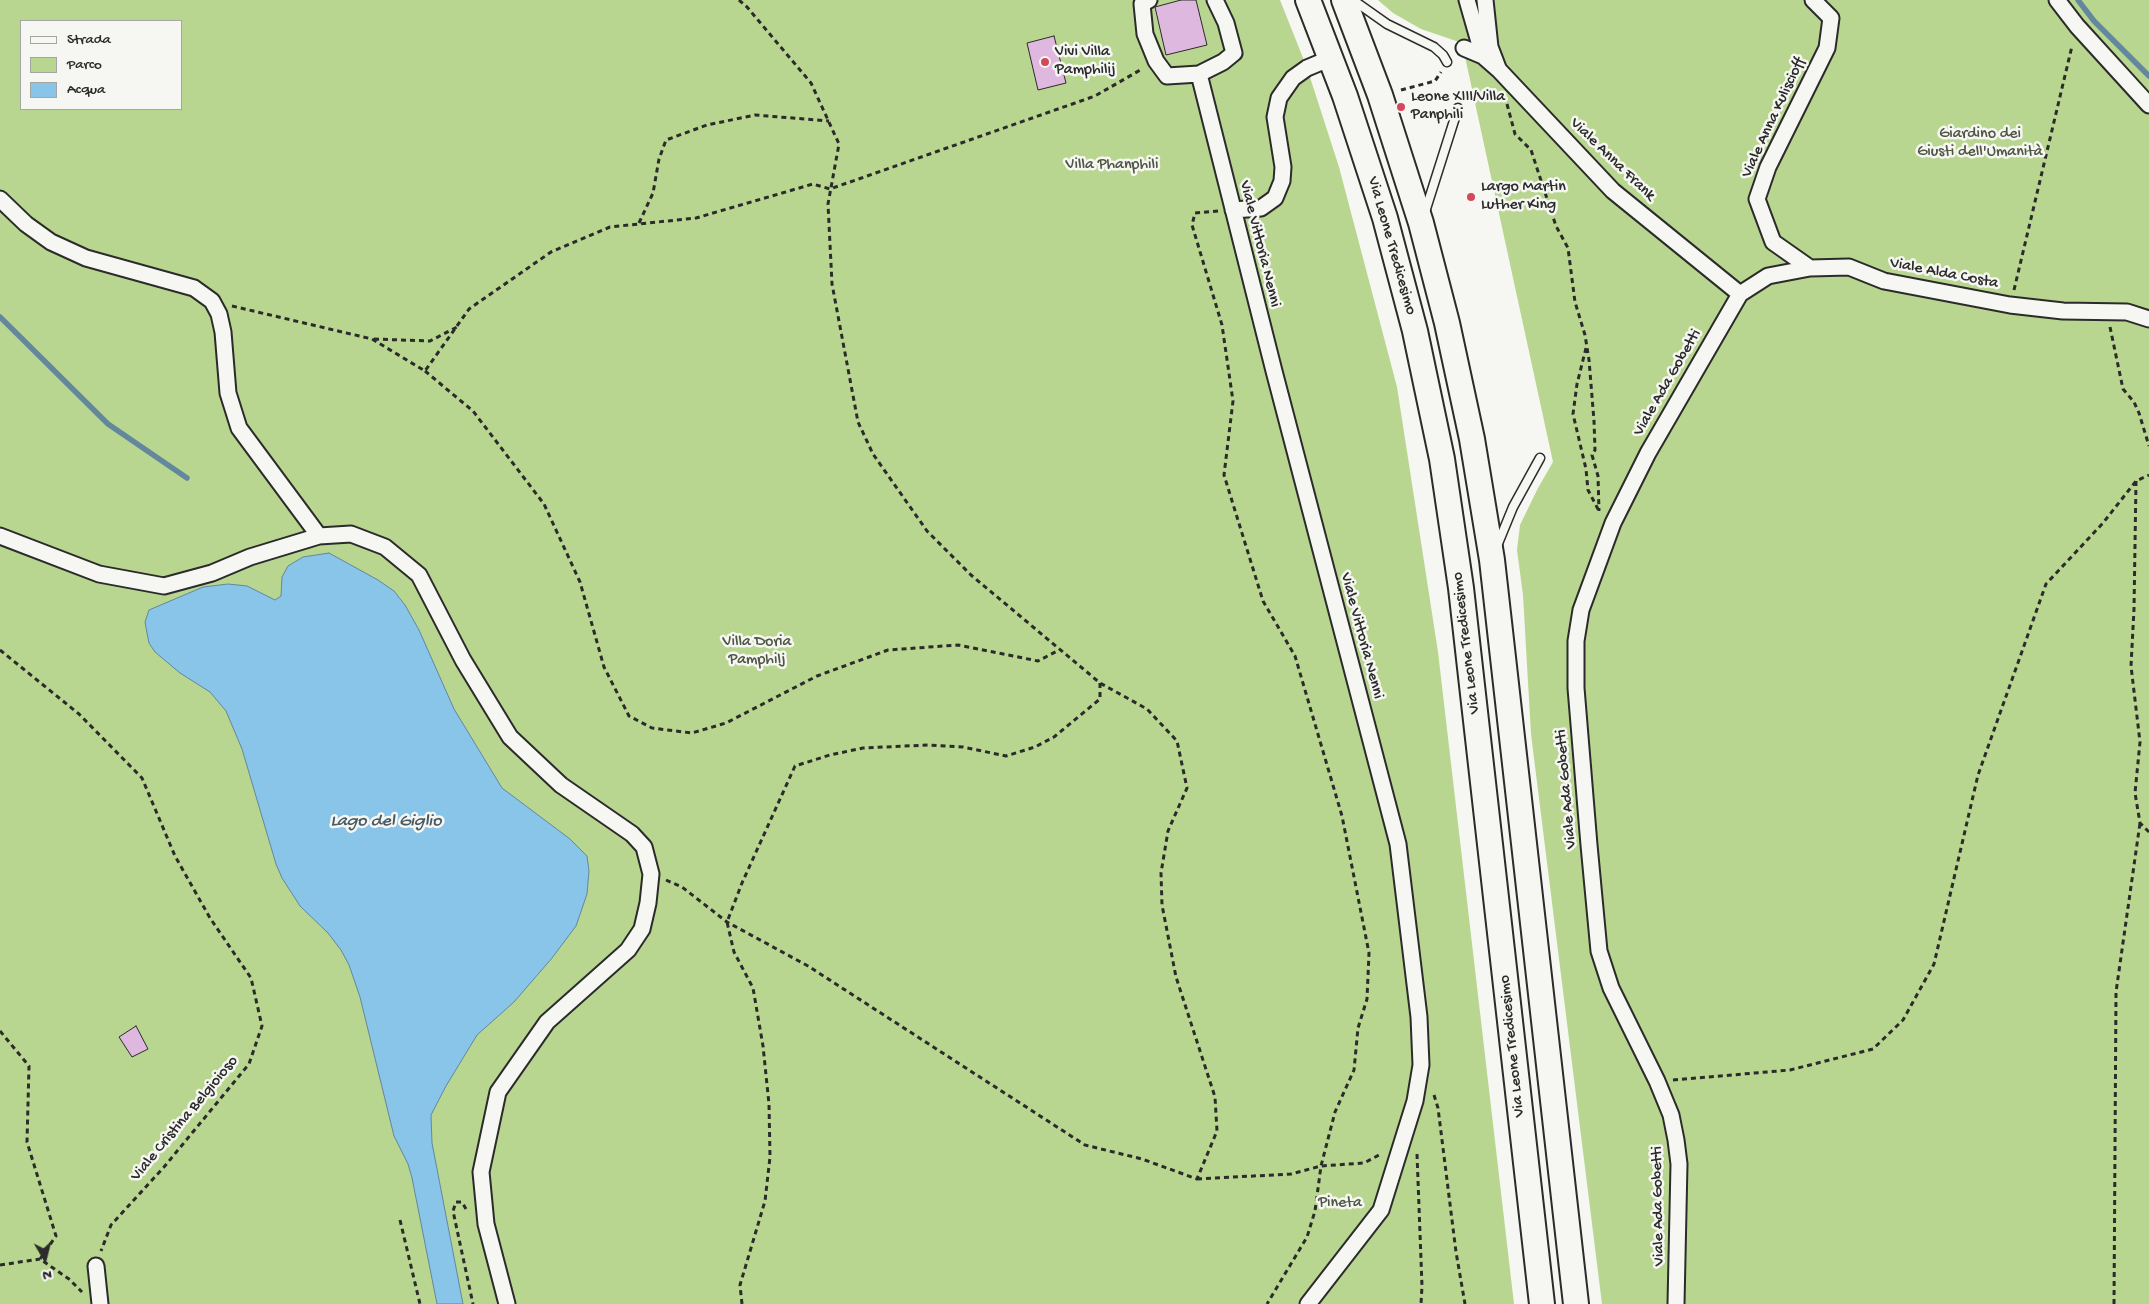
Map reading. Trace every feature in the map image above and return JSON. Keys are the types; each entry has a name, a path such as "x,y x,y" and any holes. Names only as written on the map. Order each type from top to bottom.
{"main road":[{"name":"Via Leone Tredicesimo","path":"1308,0 1331,58 1370,170 1401,275 1419,347 1442,460 1461,588 1542,1304"},
{"name":"Via Leone Tredicesimo","path":"1344,0 1380,95 1421,223 1447,323 1464,401 1492,560 1576,1304"}],"street":[{"path":"1149,0 1142,4 1145,34 1156,60 1167,76 1199,74 1223,62 1234,53 1226,23 1215,0"},
{"path":"1467,0 1483,56"},
{"path":"1485,0 1490,47 1499,70"},
{"name":"Viale Anna Kuliscioff","path":"1810,268 1773,242 1757,199 1768,167 1827,48 1831,18 1813,0"},
{"path":"2058,0 2077,26 2149,105"},
{"name":"Viale Anna Frank","path":"1464,48 1483,56 1499,70 1613,191 1740,294"},
{"path":"1233,210 1261,208 1275,198 1282,181 1283,167 1275,117 1279,98 1293,78 1307,68 1331,58"},
{"name":"Viale Vittoria Nenni","path":"1199,74 1398,844 1419,1017 1421,1065 1415,1101 1382,1210 1308,1304"},
{"path":"0,199 26,224 51,242 86,258 194,288 212,302 221,323 228,393 239,428 319,536"},
{"name":"Viale Alda Costa","path":"1740,294 1768,276 1810,268 1849,267 1884,281 2010,305 2063,311 2127,312 2149,319"},
{"name":"Viale Ada Gobetti","path":"1676,1304 1679,1164 1671,1115 1657,1081 1611,988 1600,951 1588,845 1576,688 1578,623 1588,585 1617,514 1648,453 1740,294"},
{"path":"0,536 99,574 164,586 319,536 351,534 385,547 419,575 463,660 510,737 561,784 632,834 644,847 651,874 648,903 642,929 628,950 548,1022 498,1092 481,1172 484,1213 507,1304"},
{"path":"94,1301 96,1266"}],"lane":[{"path":"1353,0 1387,24 1438,50 1447,62"},
{"path":"1421,223 1458,108"},
{"path":"1492,560 1509,516 1540,458"}],"path":[{"path":"739,0 811,83 839,144 828,204 832,284 858,422 873,454 927,530 971,575 1100,683 1147,709 1177,741 1187,788 1168,831 1161,873 1162,905 1176,977 1216,1097 1217,1131 1197,1179"},
{"path":"2010,305 2077,26"},
{"path":"425,371 469,309 551,252 610,227 696,218 813,184 830,189 1094,96 1156,60"},
{"path":"1380,95 1435,81 1447,62"},
{"path":"1506,102 1515,134 1531,150 1556,226 1568,248 1575,302 1587,345 1594,421 1595,450 1592,455 1598,476 1599,512 1588,490 1573,414 1577,384 1587,345"},
{"path":"638,224 653,193 659,159 666,140 707,125 755,115 829,121"},
{"path":"1233,210 1196,213 1192,225 1222,324 1233,401 1224,475 1264,601 1295,656 1342,816 1369,953 1367,999 1358,1028 1354,1070 1335,1112 1321,1166 1315,1211 1308,1237 1285,1278 1267,1304"},
{"path":"212,302 372,338 430,341 457,326"},
{"path":"2107,312 2122,388 2134,402 2149,446"},
{"path":"372,338 425,371 473,411 544,504 580,582 604,667 629,716 652,728 692,733 726,723 817,676 888,650 958,645 1038,661 1059,650"},
{"path":"1657,1081 1799,1068 1873,1049 1903,1020 1934,964 1978,775 2046,584 2104,523 2136,480 2149,475"},
{"path":"2114,1304 2116,992 2140,823 2135,792 2140,742 2131,666 2136,480"},
{"name":"Viale Cristina Belgioioso","path":"0,650 79,714 142,778 175,856 210,918 251,978 262,1026 249,1064 164,1167 110,1225 96,1266"},
{"path":"742,1304 740,1285 765,1201 770,1157 769,1104 763,1046 753,988 734,952 728,922 742,884 795,766 830,755 862,748 928,745 963,747 1006,756 1035,747 1054,737 1100,699 1100,683"},
{"path":"2140,823 2149,832"},
{"path":"651,874 682,887 728,922 808,966 1085,1144 1142,1159 1197,1179 1291,1174 1321,1166 1364,1163 1402,1144"},
{"path":"0,1031 29,1066 27,1142 56,1236 40,1259"},
{"path":"1432,1089 1438,1108 1456,1252 1466,1304"},
{"path":"1417,1150 1421,1304"},
{"path":"473,1304 453,1211 456,1202 462,1202 468,1216 484,1213"},
{"path":"400,1220 420,1304"},
{"path":"0,1266 40,1259 69,1279 94,1301"}],"green space":[{"name":"Villa Doria Pamphilj","path":"0,0 1280,0 1307,68 1339,167 1397,387 1438,652 1514,1304 0,1304"},
{"name":"Giardino dei Giusti dell'Umanità","path":"1378,0 2149,0 2149,1304 1602,1304 1531,734 1523,595 1517,550 1520,525 1553,462 1462,43 1421,29 1393,13"}],"water":[{"name":"Lago del Giglio","path":"329,553 394,591 405,605 419,630 454,709 502,788 570,839 587,856 589,871 587,894 576,926 552,958 514,1002 477,1035 431,1115 432,1143 463,1304 437,1304 412,1178 408,1164 394,1136 360,997 349,965 341,950 328,933 300,906 282,878 276,864 242,749 226,711 210,692 180,673 155,652 149,643 145,622 149,610 203,587 228,584 247,586 275,600 281,596 282,577 288,566 303,557"}],"building":[{"path":"1181,0 1196,0 1207,45 1166,55 1155,7"},
{"path":"1054,36 1066,83 1038,90 1027,43"},
{"path":"136,1026 148,1049 132,1057 119,1037"}],"waterway":[{"path":"2078,0 2094,21 2149,76"},
{"path":"0,317 108,424 187,478"}],"place":[{"name":"Vivi Villa Pamphilij","path":"1045,62"},
{"name":"Leone XIII/Villa Panphili","path":"1401,107"},
{"name":"Largo Martin Luther King","path":"1471,197"}],"park label":[{"name":"Villa Phanphili","path":"1112,166"},
{"name":"Pineta","path":"1340,1204"}]}
